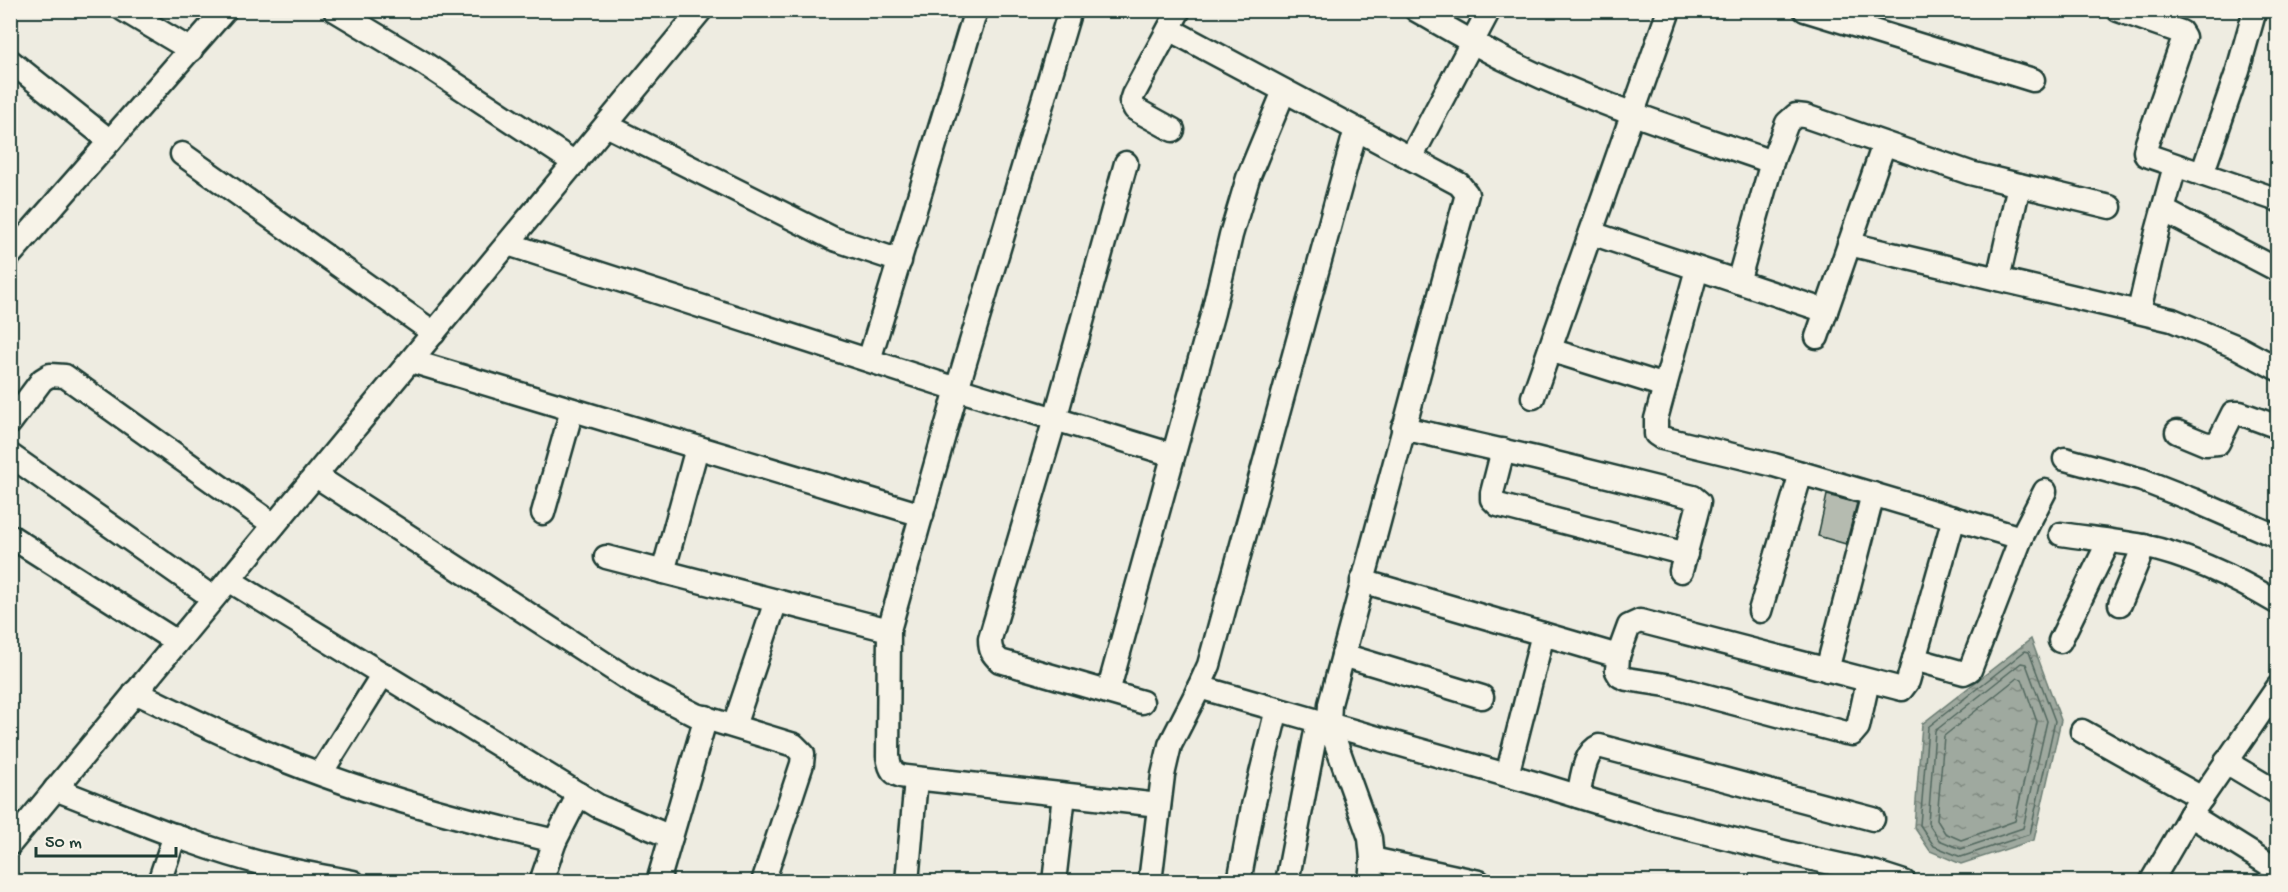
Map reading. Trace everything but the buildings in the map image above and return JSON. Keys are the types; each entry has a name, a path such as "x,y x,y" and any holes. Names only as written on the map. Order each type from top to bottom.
{"street":[{"path":"124,10 191,50"},
{"path":"10,255 225,10"},
{"path":"335,10 425,64 574,163"},
{"path":"10,844 701,10"},
{"path":"869,360 976,10"},
{"path":"1070,10 957,389 890,630 888,756 890,769 897,776 1159,805"},
{"path":"1416,10 1509,62 1634,114 1772,162"},
{"path":"1411,158 1489,10"},
{"path":"1533,397 1669,10"},
{"path":"1805,10 2033,80"},
{"path":"2118,10 2181,32 2184,37 2145,151 2151,157 2175,166 2277,200"},
{"path":"2202,174 2238,70 2255,10"},
{"path":"1173,130 1135,109 1131,101 1174,20 1284,91 1460,184 1467,194 1330,704 1323,722 1287,882"},
{"path":"10,61 110,141"},
{"path":"1108,692 1231,235 1248,178 1284,91"},
{"path":"1738,282 1772,162 1787,123 1796,115 1805,116 1970,173 2110,207"},
{"path":"606,125 834,239 900,261"},
{"path":"1149,882 1163,775 1170,745 1209,665 1356,129"},
{"path":"1817,337 1884,144"},
{"path":"182,154 434,333"},
{"path":"1126,163 1055,419 990,639 990,648 992,655 1000,661 1142,702"},
{"path":"2139,312 2175,166"},
{"path":"1998,279 2019,185"},
{"path":"2163,210 2277,270"},
{"path":"1591,233 1826,311"},
{"path":"508,244 957,389 1173,455"},
{"path":"1849,244 2172,320 2237,347 2277,369"},
{"path":"1697,269 1665,386 1655,428 1656,434 1662,438 1801,473 2021,538"},
{"path":"1550,350 1665,386"},
{"path":"411,361 922,514"},
{"path":"10,423 42,380 50,375 65,376 274,525"},
{"path":"543,513 572,410"},
{"path":"2177,432 2206,444 2218,443 2233,413 2240,413 2277,427"},
{"path":"1403,428 1503,450 1693,497 1698,502 1698,507 1684,562 1498,505 1492,499 1492,493 1503,450"},
{"path":"663,572 697,448"},
{"path":"10,455 213,598"},
{"path":"2065,459 2142,480 2277,537"},
{"path":"1760,611 1801,473"},
{"path":"316,476 639,686 696,715 794,745 800,749 803,754 763,882"},
{"path":"1914,659 1964,673 1970,670 2021,538 2045,491"},
{"path":"1827,670 1873,494"},
{"path":"1868,681 1858,727 1852,734 1846,734 1666,686 1627,679 1620,676 1617,671 1618,656 1629,626 1640,621 1902,689 1906,687 1954,518"},
{"path":"2061,534 2144,546 2184,558 2219,571 2277,603"},
{"path":"10,536 177,642"},
{"path":"2060,641 2109,541"},
{"path":"2120,604 2144,546"},
{"path":"606,557 890,630"},
{"path":"229,580 598,806 671,837"},
{"path":"1362,581 1618,656"},
{"path":"735,726 776,601"},
{"path":"1507,775 1543,634"},
{"path":"1343,655 1482,697"},
{"path":"321,773 383,674"},
{"path":"1199,687 1507,775 1658,821 1813,860 1876,873 1903,882"},
{"path":"2151,882 2196,806 2277,687"},
{"path":"135,692 256,749 363,788 465,820 555,841"},
{"path":"1239,882 1277,709"},
{"path":"658,882 706,717"},
{"path":"1323,722 1370,838 1372,859 1370,882"},
{"path":"2082,731 2196,806 2277,870"},
{"path":"1578,796 1589,756 1593,748 1599,746 1873,819"},
{"path":"2226,762 2277,793"},
{"path":"907,882 916,779"},
{"path":"55,789 175,835 276,867 353,882"},
{"path":"540,882 555,841 579,794"},
{"path":"1054,882 1064,795"},
{"path":"159,882 175,835"},
{"path":"1372,859 1473,881"}],"water":[{"path":"2031,639 2061,720 2034,840 1961,864 1930,851 1914,827 1922,724"}]}
